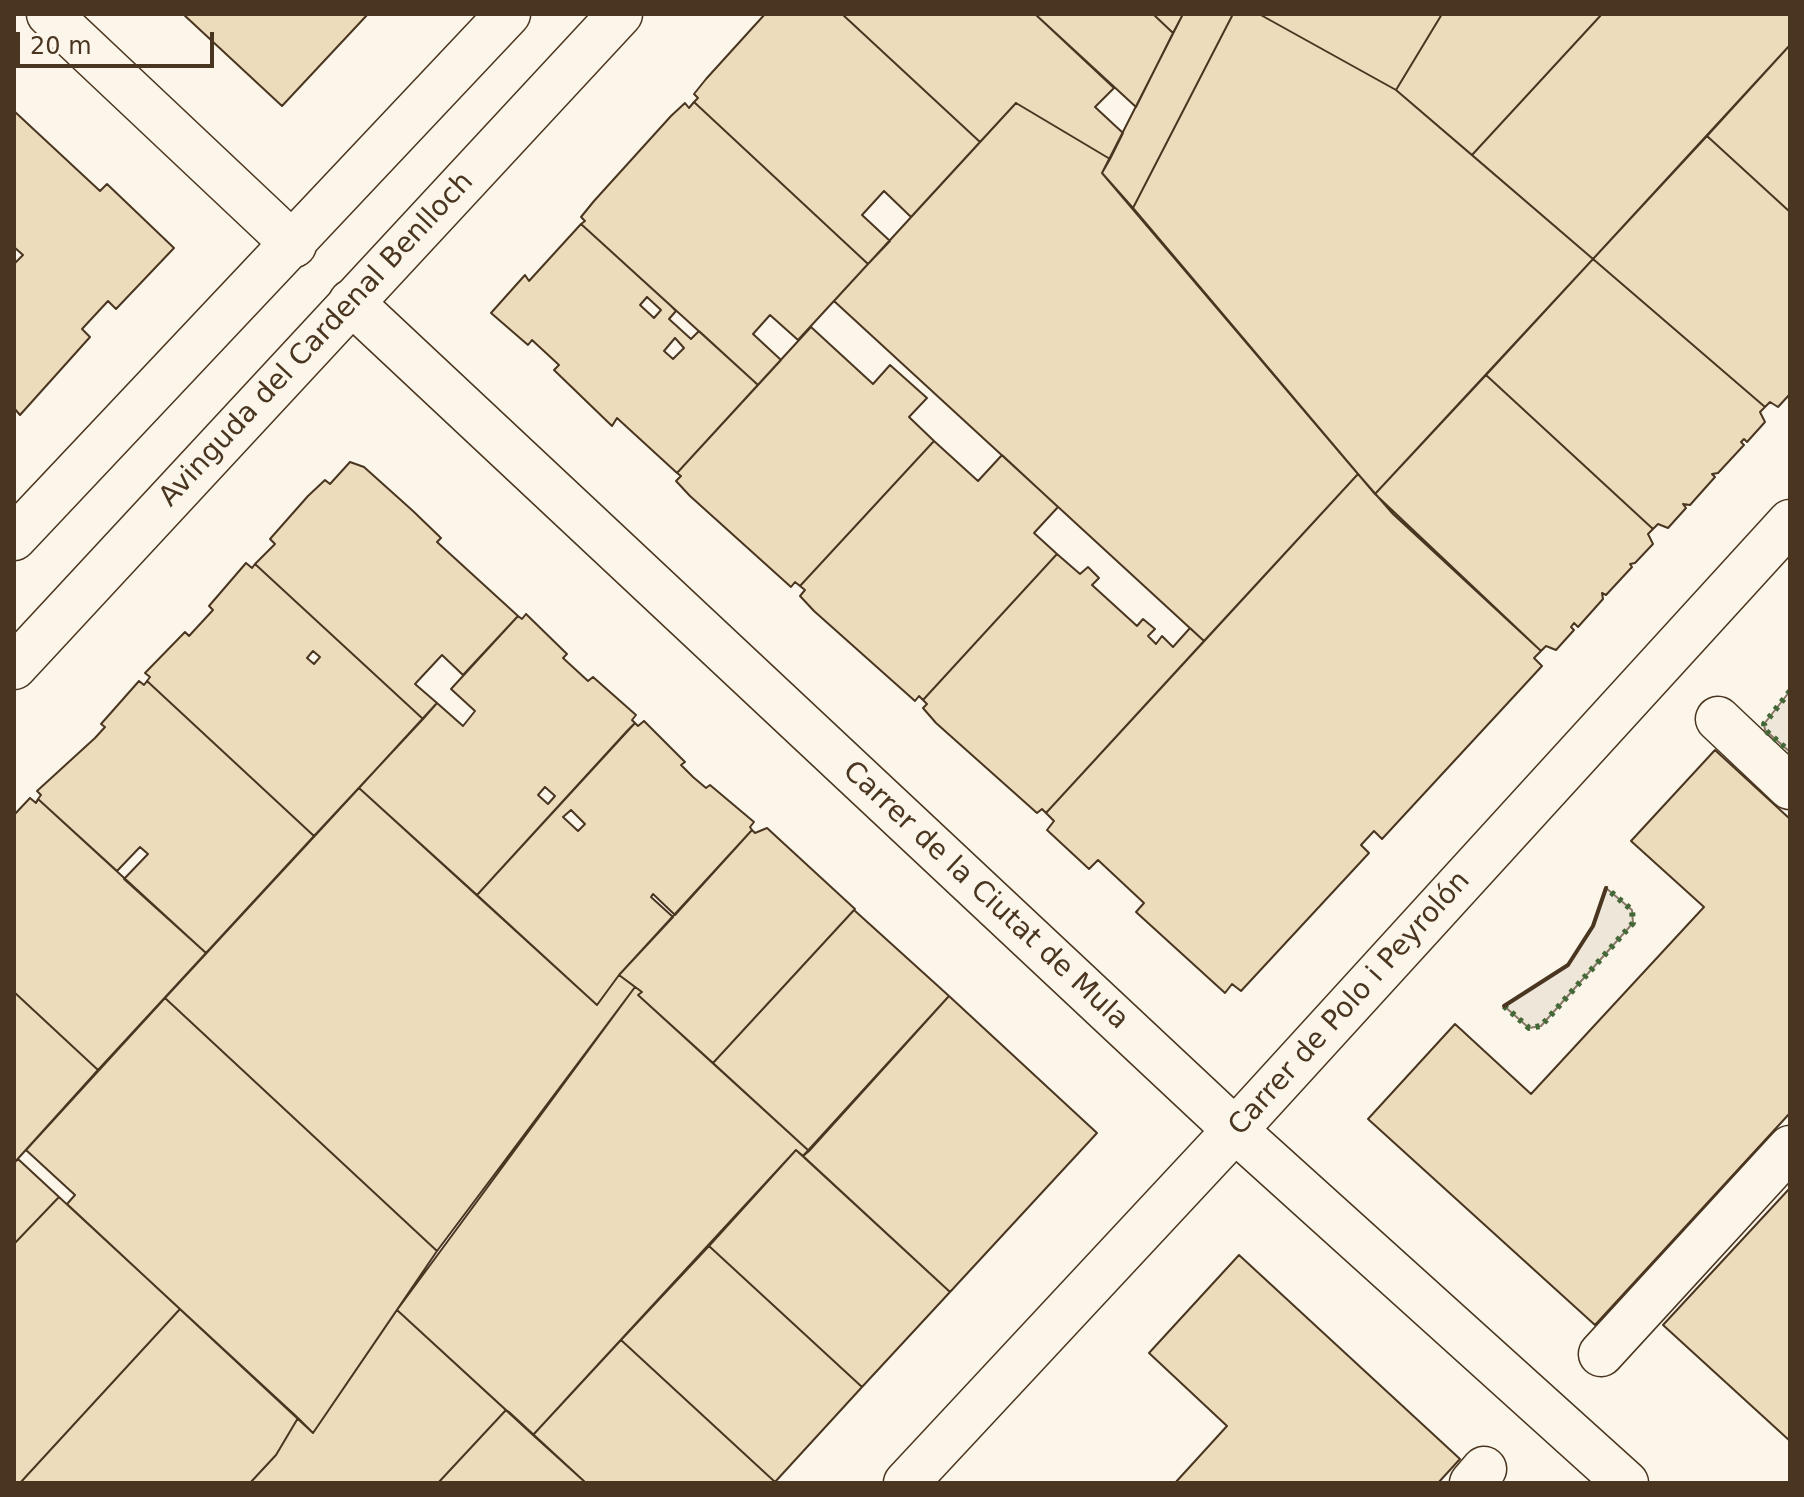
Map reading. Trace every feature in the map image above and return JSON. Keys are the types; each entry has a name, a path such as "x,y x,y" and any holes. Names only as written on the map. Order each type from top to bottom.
{"street":[{"path":"49,14 294,245"},
{"path":"14,538 294,245 508,14"},
{"name":"Avinguda del Cardenal Benlloch","path":"14,667 620,14"},
{"name":"Carrer de la Ciutat de Mula","path":"351,302 1235,1130 1626,1483"},
{"name":"Carrer de Polo i Peyrolón","path":"906,1483 1235,1130 1790,522"},
{"path":"1718,719 1790,787"},
{"path":"1601,1354 1790,1148"}],"shaded area":[{"path":"1790,691 1790,752 1765,730 1764,724"},
{"path":"1606,888 1632,910 1633,923 1541,1026 1529,1028 1504,1006 1568,965 1593,926"}],"building":[{"path":"183,14 368,14 282,106"},
{"path":"765,14 842,14 980,142 911,217 884,191 862,215 890,241 868,264 694,102 698,98 694,94 706,79"},
{"path":"842,14 1035,14 1114,88 1095,107 1123,133 1110,159 1016,103 980,142"},
{"path":"1035,14 1153,14 1173,33 1136,107"},
{"path":"1153,14 1183,14 1173,33"},
{"path":"1183,14 1233,14 1133,208 1102,173"},
{"path":"1233,14 1259,14 1396,90 1593,259 1375,494 1133,208"},
{"path":"1259,14 1442,14 1396,90"},
{"path":"1442,14 1602,14 1472,155 1396,90"},
{"path":"1602,14 1790,14 1790,45 1593,259 1472,155"},
{"path":"1790,45 1790,212 1707,136"},
{"path":"694,102 868,264 798,340 770,315 753,334 781,360 758,385 581,224 585,221 581,217 594,201 671,116 685,103 689,108"},
{"path":"1016,103 1110,159 1102,173 1358,474 1204,641 834,301"},
{"path":"14,111 100,191 107,184 174,248 116,309 108,301 82,329 90,337 20,415 14,408 14,264 23,255 14,247"},
{"path":"1707,136 1790,212 1790,394 1778,407 1770,402 1765,407 1593,259"},
{"path":"581,224 676,311 669,319 691,339 699,331 758,385 677,473 617,418 612,426 554,370 559,365 532,340 528,345 491,313 525,275 529,281","holes":["647,297 661,310 654,318 640,305","675,338 684,348 673,359 664,351"]},
{"path":"1593,259 1765,407 1760,412 1765,422 1747,442 1744,439 1741,442 1744,445 1718,473 1712,474 1715,477 1690,505 1683,504 1686,508 1668,528 1658,524 1653,529 1486,375"},
{"path":"811,327 873,384 890,365 927,398 909,417 934,441 800,586 795,582 791,587 676,481 681,476 677,473"},
{"path":"1486,375 1653,529 1648,534 1653,544 1635,563 1630,564 1632,567 1606,595 1602,593 1603,599 1578,627 1574,623 1571,627 1574,630 1556,650 1546,646 1541,651 1375,494"},
{"path":"934,441 978,481 1002,455 1058,507 1034,533 1057,554 923,700 919,696 915,701 814,611 800,596 805,590 800,586"},
{"path":"350,462 364,467 413,511 441,538 437,542 518,616 463,675 442,655 415,684 437,703 423,719 255,564 275,544 270,539 308,496 325,480 330,484"},
{"path":"1358,474 1393,514 1541,651 1534,658 1542,666 1382,839 1374,831 1361,845 1369,853 1241,991 1232,984 1225,993 1136,912 1144,903 1098,860 1089,869 1047,830 1054,821 1046,813"},
{"path":"1057,554 1080,574 1088,567 1099,578 1092,585 1137,626 1143,619 1155,629 1148,636 1156,644 1162,636 1173,647 1190,628 1204,641 1046,813 1042,809 1037,813 936,723 923,708 927,704 923,700"},
{"path":"246,563 252,568 255,564 423,719 314,836 147,681 150,677 145,673 185,632 189,636 213,610 209,606","holes":["313,651 320,657 314,664 307,658"]},
{"path":"526,614 567,654 563,658 588,681 593,677 636,715 632,720 635,723 477,895 359,788 437,703 463,726 475,711 451,689 518,616 522,619","holes":["545,787 555,796 548,804 538,795"]},
{"path":"139,681 144,685 147,681 314,836 206,953 124,879 148,854 140,847 117,871 38,799 41,795 37,791 95,738 105,727 101,724"},
{"path":"644,721 685,762 681,765 693,777 706,788 710,785 754,822 750,827 752,830 675,915 653,894 651,897 673,917 619,975 597,1005 477,895 628,730 635,723 638,726","holes":["571,810 585,824 578,831 563,817"]},
{"path":"1715,750 1790,819 1790,1113 1595,1325 1368,1119 1455,1024 1531,1094 1704,907 1631,841"},
{"path":"359,788 597,1005 619,975 635,987 437,1251 165,998"},
{"path":"30,798 36,803 38,799 206,953 98,1070 14,992 14,815"},
{"path":"767,828 855,909 713,1063 638,995 642,992 619,975 752,830 755,833"},
{"path":"854,910 949,996 809,1151 713,1063"},
{"path":"635,987 642,992 638,995 809,1151 803,1156 796,1150 533,1435 397,1310"},
{"path":"14,992 98,1070 14,1163"},
{"path":"949,996 1097,1133 950,1292 803,1156"},
{"path":"165,998 437,1251 313,1433 67,1204 75,1195 26,1150"},
{"path":"796,1150 950,1292 862,1387 709,1246"},
{"path":"18,1159 59,1197 14,1244 14,1163"},
{"path":"1790,1188 1790,1441 1663,1325"},
{"path":"59,1197 180,1309 20,1483 15,1483 14,1244"},
{"path":"709,1246 862,1387 775,1482 621,1340"},
{"path":"1239,1255 1460,1459 1438,1483 1175,1483 1227,1426 1149,1353"},
{"path":"180,1309 298,1418 276,1455 250,1483 20,1483"},
{"path":"397,1310 506,1410 438,1483 250,1483 276,1455 298,1418 313,1433"},
{"path":"621,1340 775,1482 586,1483 533,1435"},
{"path":"506,1410 509,1412 586,1483 438,1483"}],"hedge":[{"path":"1790,691 1764,724 1765,730 1790,752"},
{"path":"1504,1006 1529,1028 1541,1026 1633,923 1632,910 1606,888"}],"wall":[{"path":"1504,1006 1568,965 1593,926 1606,888"}]}
